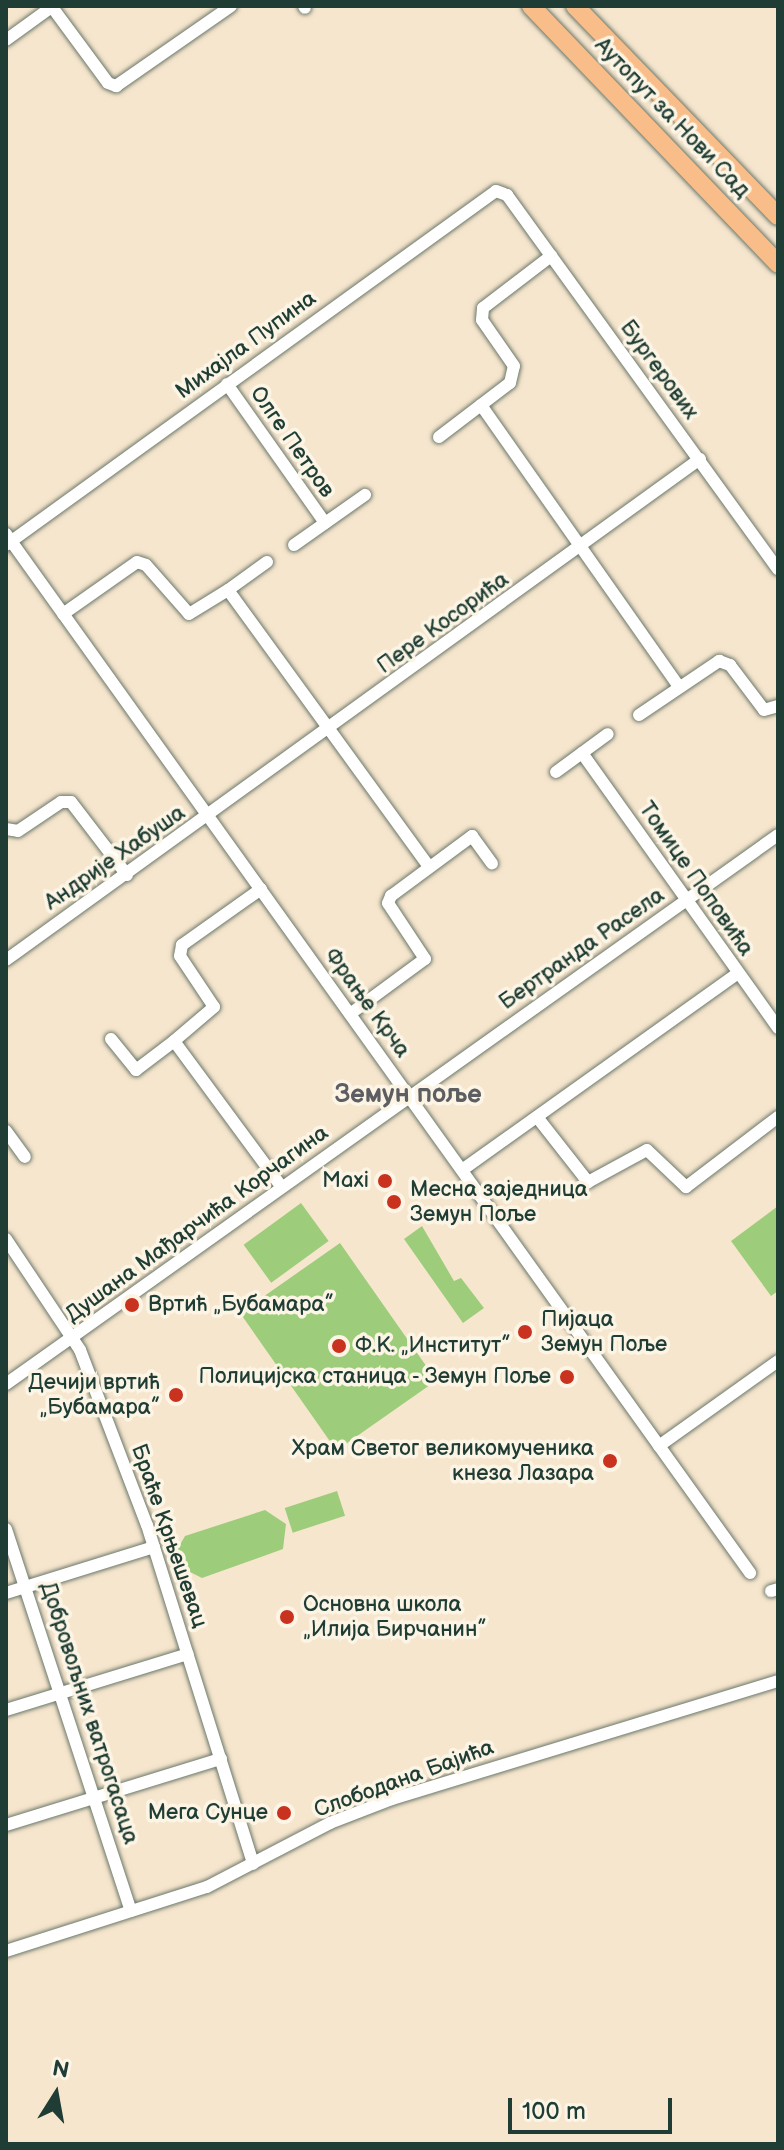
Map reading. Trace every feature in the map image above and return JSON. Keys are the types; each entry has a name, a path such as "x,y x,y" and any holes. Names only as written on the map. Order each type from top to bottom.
{"main road":[{"name":"Аутопут за Нови Сад","path":"531,6 778,264"},
{"name":"Аутопут за Нови Сад","path":"575,6 778,216"}],"street":[{"path":"6,40 49,7 108,83 116,86 231,6"},
{"name":"Михајла Пупина","path":"8,540 491,192 507,195"},
{"name":"Бургерових","path":"507,195 778,569"},
{"path":"439,437 510,383 514,370 482,320 483,308 551,256"},
{"name":"Олге Петров","path":"227,384 325,523"},
{"path":"481,405 679,687"},
{"name":"Пере Косорића","path":"208,816 700,459"},
{"name":"Олге Петров","path":"294,545 365,495"},
{"name":"Фрање Крча","path":"8,540 750,1573"},
{"path":"63,614 137,562 146,565 185,613 193,614 267,562"},
{"path":"228,590 332,727 429,867"},
{"path":"639,715 715,662 724,662 764,710 778,706"},
{"path":"556,772 608,734"},
{"name":"Томице Поповића","path":"582,753 778,1028"},
{"path":"6,829 18,831 61,802 71,802 127,875"},
{"name":"Андрије Хабуша","path":"6,960 208,816"},
{"name":"Бертранда Расела","path":"410,1096 778,835"},
{"path":"350,1014 423,963 425,956 388,903 429,867 472,836 492,864"},
{"path":"111,1039 136,1070 214,1007 180,956 182,945 261,889"},
{"path":"462,1170 738,973"},
{"path":"174,1041 281,1186"},
{"name":"Душана Мађарчића Корчагина","path":"6,1384 410,1096"},
{"path":"537,1117 588,1182 647,1150 686,1187 778,1117"},
{"path":"6,1131 25,1157"},
{"name":"Браће Крњешевац","path":"6,1239 74,1337 154,1547 253,1864"},
{"path":"659,1446 778,1361"},
{"name":"Добровољних ватрогасаца","path":"6,1529 29,1586 131,1911"},
{"path":"6,1593 154,1547"},
{"path":"6,1710 188,1654"},
{"name":"Слободана Бајића","path":"6,1951 207,1887 379,1804 778,1681"},
{"path":"6,1825 221,1759"}],"green space":[{"path":"301,1203 329,1241 271,1283 244,1245"},
{"path":"778,1206 778,1291 771,1296 731,1241"},
{"path":"422,1226 454,1281 461,1278 484,1308 463,1323 404,1239"},
{"name":"Ф.К. „Институт”","path":"340,1243 436,1381 336,1451 240,1313"},
{"path":"337,1491 345,1516 293,1533 285,1508"},
{"path":"265,1510 286,1524 283,1549 202,1578 180,1567 177,1550 185,1536"}],"place":[{"name":"Maxi","path":"385,1181"},
{"name":"Месна заједница Земун Поље","path":"394,1202"},
{"name":"Вртић „Бубамара”","path":"132,1305"},
{"name":"Пијаца Земун Поље","path":"525,1332"},
{"name":"Ф.К. „Институт”","path":"339,1346"},
{"name":"Полицијска станица - Земун Поље","path":"567,1377"},
{"name":"Дечији вртић „Бубамара”","path":"176,1395"},
{"name":"Храм Светог великомученика кнеза Лазара","path":"610,1461"},
{"name":"Основна школа „Илија Бирчанин”","path":"287,1617"},
{"name":"Мега Сунце","path":"284,1813"}],"district":[{"name":"Земун поље","path":"408,1095"}]}
